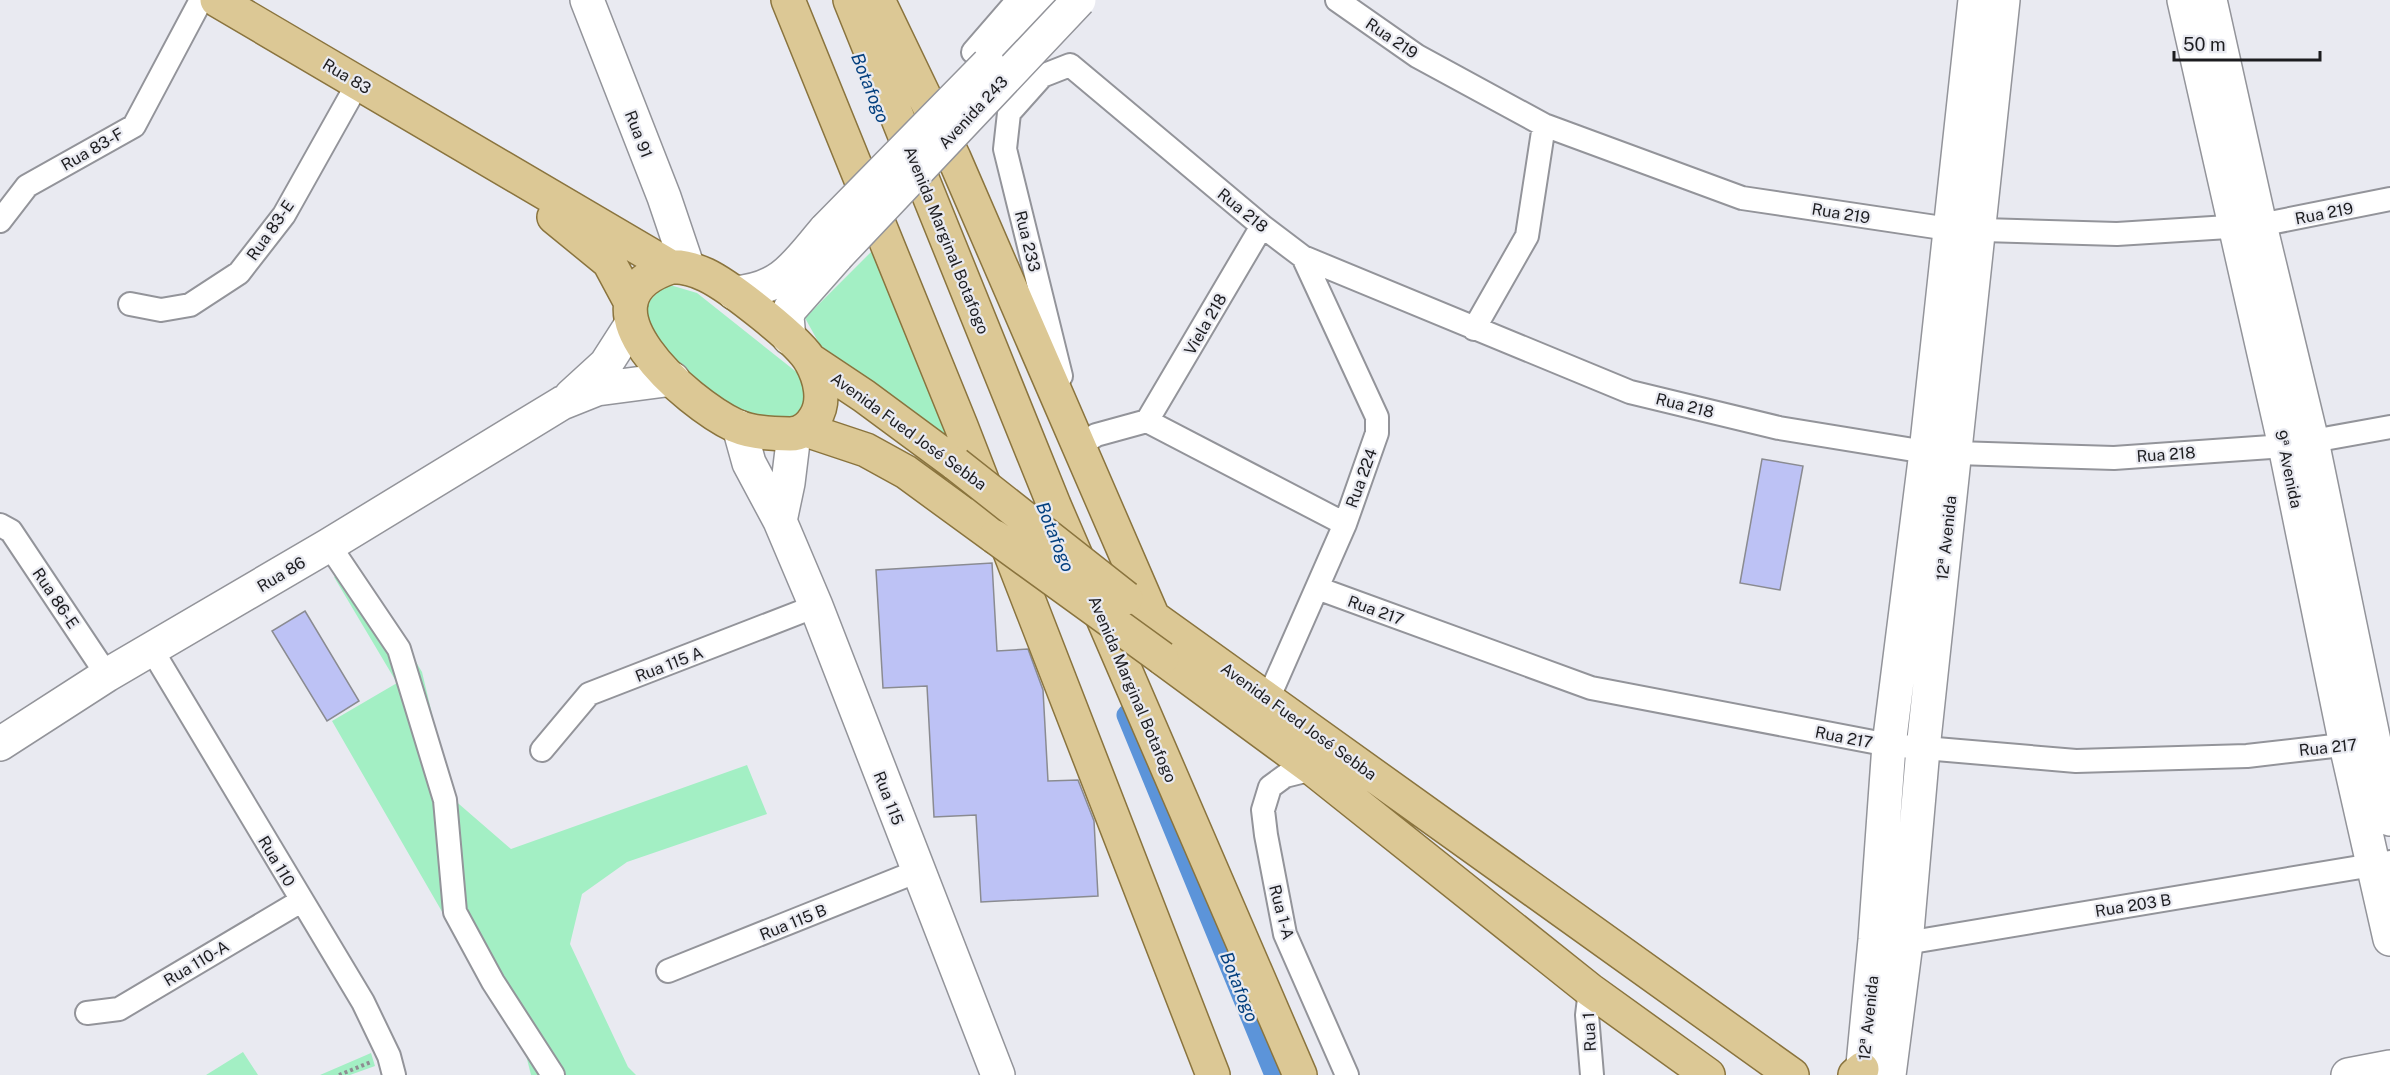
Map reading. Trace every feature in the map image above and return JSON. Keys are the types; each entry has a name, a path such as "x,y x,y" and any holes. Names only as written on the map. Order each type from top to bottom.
{"main road":[{"name":"Rua 83","path":"217,0 476,154 680,267 708,276 734,293"},
{"path":"788,0 961,426 1213,1075"},
{"name":"Avenida Marginal Botafogo","path":"850,0 1054,505 1300,1075"},
{"path":"878,0 954,158 1079,446 1139,607"},
{"name":"Rua 83","path":"476,154 609,262 631,314 638,340 673,379"},
{"path":"631,314 641,283 656,272 680,267"},
{"name":"Avenida Fued José Sebba","path":"734,293 800,349 956,464 1139,607 1792,1075"},
{"path":"800,349 819,382 821,396 819,410 800,432"},
{"name":"Avenida Fued José Sebba","path":"673,379 715,415 739,427 767,434 800,432 866,450 896,467 1313,768 1590,990 1708,1075"},
{"path":"1169,663 1244,701 1259,706 1268,699"}],"street":[{"name":"Rua 83-F","path":"0,221 27,186 134,126 201,0"},
{"name":"Rua 91","path":"588,0 664,197 680,267"},
{"path":"980,58 1018,0"},
{"name":"Avenida 243","path":"800,349 787,317 831,243 980,58 1046,0"},
{"name":"Avenida 243","path":"734,293 770,286 792,267 831,243 1079,0"},
{"name":"Rua 219","path":"1337,0 1417,56 1544,125 1742,198 1964,230 2116,234 2247,226 2390,200"},
{"name":"12ª Avenida","path":"1867,1074 1923,749 1941,453 1964,230 1975,0"},
{"name":"12ª Avenida","path":"1964,230 2003,0"},
{"name":"9ª Avenida","path":"2184,0 2247,226 2390,819"},
{"name":"9ª Avenida","path":"2210,0 2247,226"},
{"name":"Rua 233","path":"1070,65 1042,76 1009,112 1005,149 1079,446"},
{"name":"Rua 218","path":"1070,65 1262,226 1303,257 1630,392 1779,428 1941,453 2114,458 2298,444 2390,427"},
{"name":"Rua 83-E","path":"130,304 161,310 190,305 239,273 284,215 358,82"},
{"path":"1474,329 1527,236 1544,125"},
{"name":"Viela 218","path":"1148,421 1262,226"},
{"name":"Rua 224","path":"1268,699 1345,524 1377,433 1377,417 1303,257"},
{"name":"Rua 86","path":"562,404 606,364 631,314"},
{"name":"Rua 86","path":"0,744 107,675 329,545 562,404 597,389 673,379"},
{"path":"1079,446 1096,435 1148,421 1345,524"},
{"name":"Rua 115","path":"739,427 749,463 780,521 816,606 998,1075"},
{"path":"780,521 800,432"},
{"name":"12ª Avenida","path":"1891,941 1889,746 1941,453"},
{"name":"Rua 86-E","path":"0,525 11,531 107,675"},
{"path":"329,545 399,649 445,800 455,912 493,982 553,1075"},
{"name":"Rua 217","path":"1317,588 1591,688 1889,746 2076,761 2247,756 2370,742"},
{"name":"Rua 115 A","path":"542,750 590,694 816,606"},
{"name":"Rua 110","path":"152,650 363,1002 391,1065"},
{"name":"9ª Avenida","path":"2370,742 2390,939"},
{"name":"Rua 1-A","path":"1313,768 1285,776 1270,787 1263,810 1285,934 1347,1075"},
{"name":"Rua 203 B","path":"1891,941 2382,863"},
{"name":"Rua 115 B","path":"668,971 918,872"},
{"name":"Rua 110-A","path":"87,1013 119,1009 302,901"},
{"name":"Rua 1","path":"1590,990 1587,1015 1592,1075"},
{"path":"2348,1075 2390,1067"}],"path":[{"path":"339,1075 391,1065"}],"green space":[{"path":"885,238 965,449 820,345 805,318"},
{"path":"670,285 697,293 804,378 811,401 794,422 737,413 673,358 644,327 644,307 658,292"},
{"path":"357,564 422,672 452,798 511,849 747,765 767,814 627,862 582,894 570,944 628,1067 636,1075 531,1075 521,1035 452,929 332,721 397,683 334,577"},
{"path":"243,1052 258,1075 206,1075"},
{"path":"371,1053 375,1066 350,1075 320,1075"}],"building":[{"path":"1762,459 1803,466 1780,590 1740,583"},
{"path":"992,563 997,651 1028,649 1043,690 1048,781 1078,780 1094,821 1098,896 981,902 976,815 934,817 927,686 883,688 876,570"},
{"path":"305,611 359,701 327,721 272,631"}],"waterway":[{"name":"Botafogo","path":"1127,715 1275,1075"}]}
